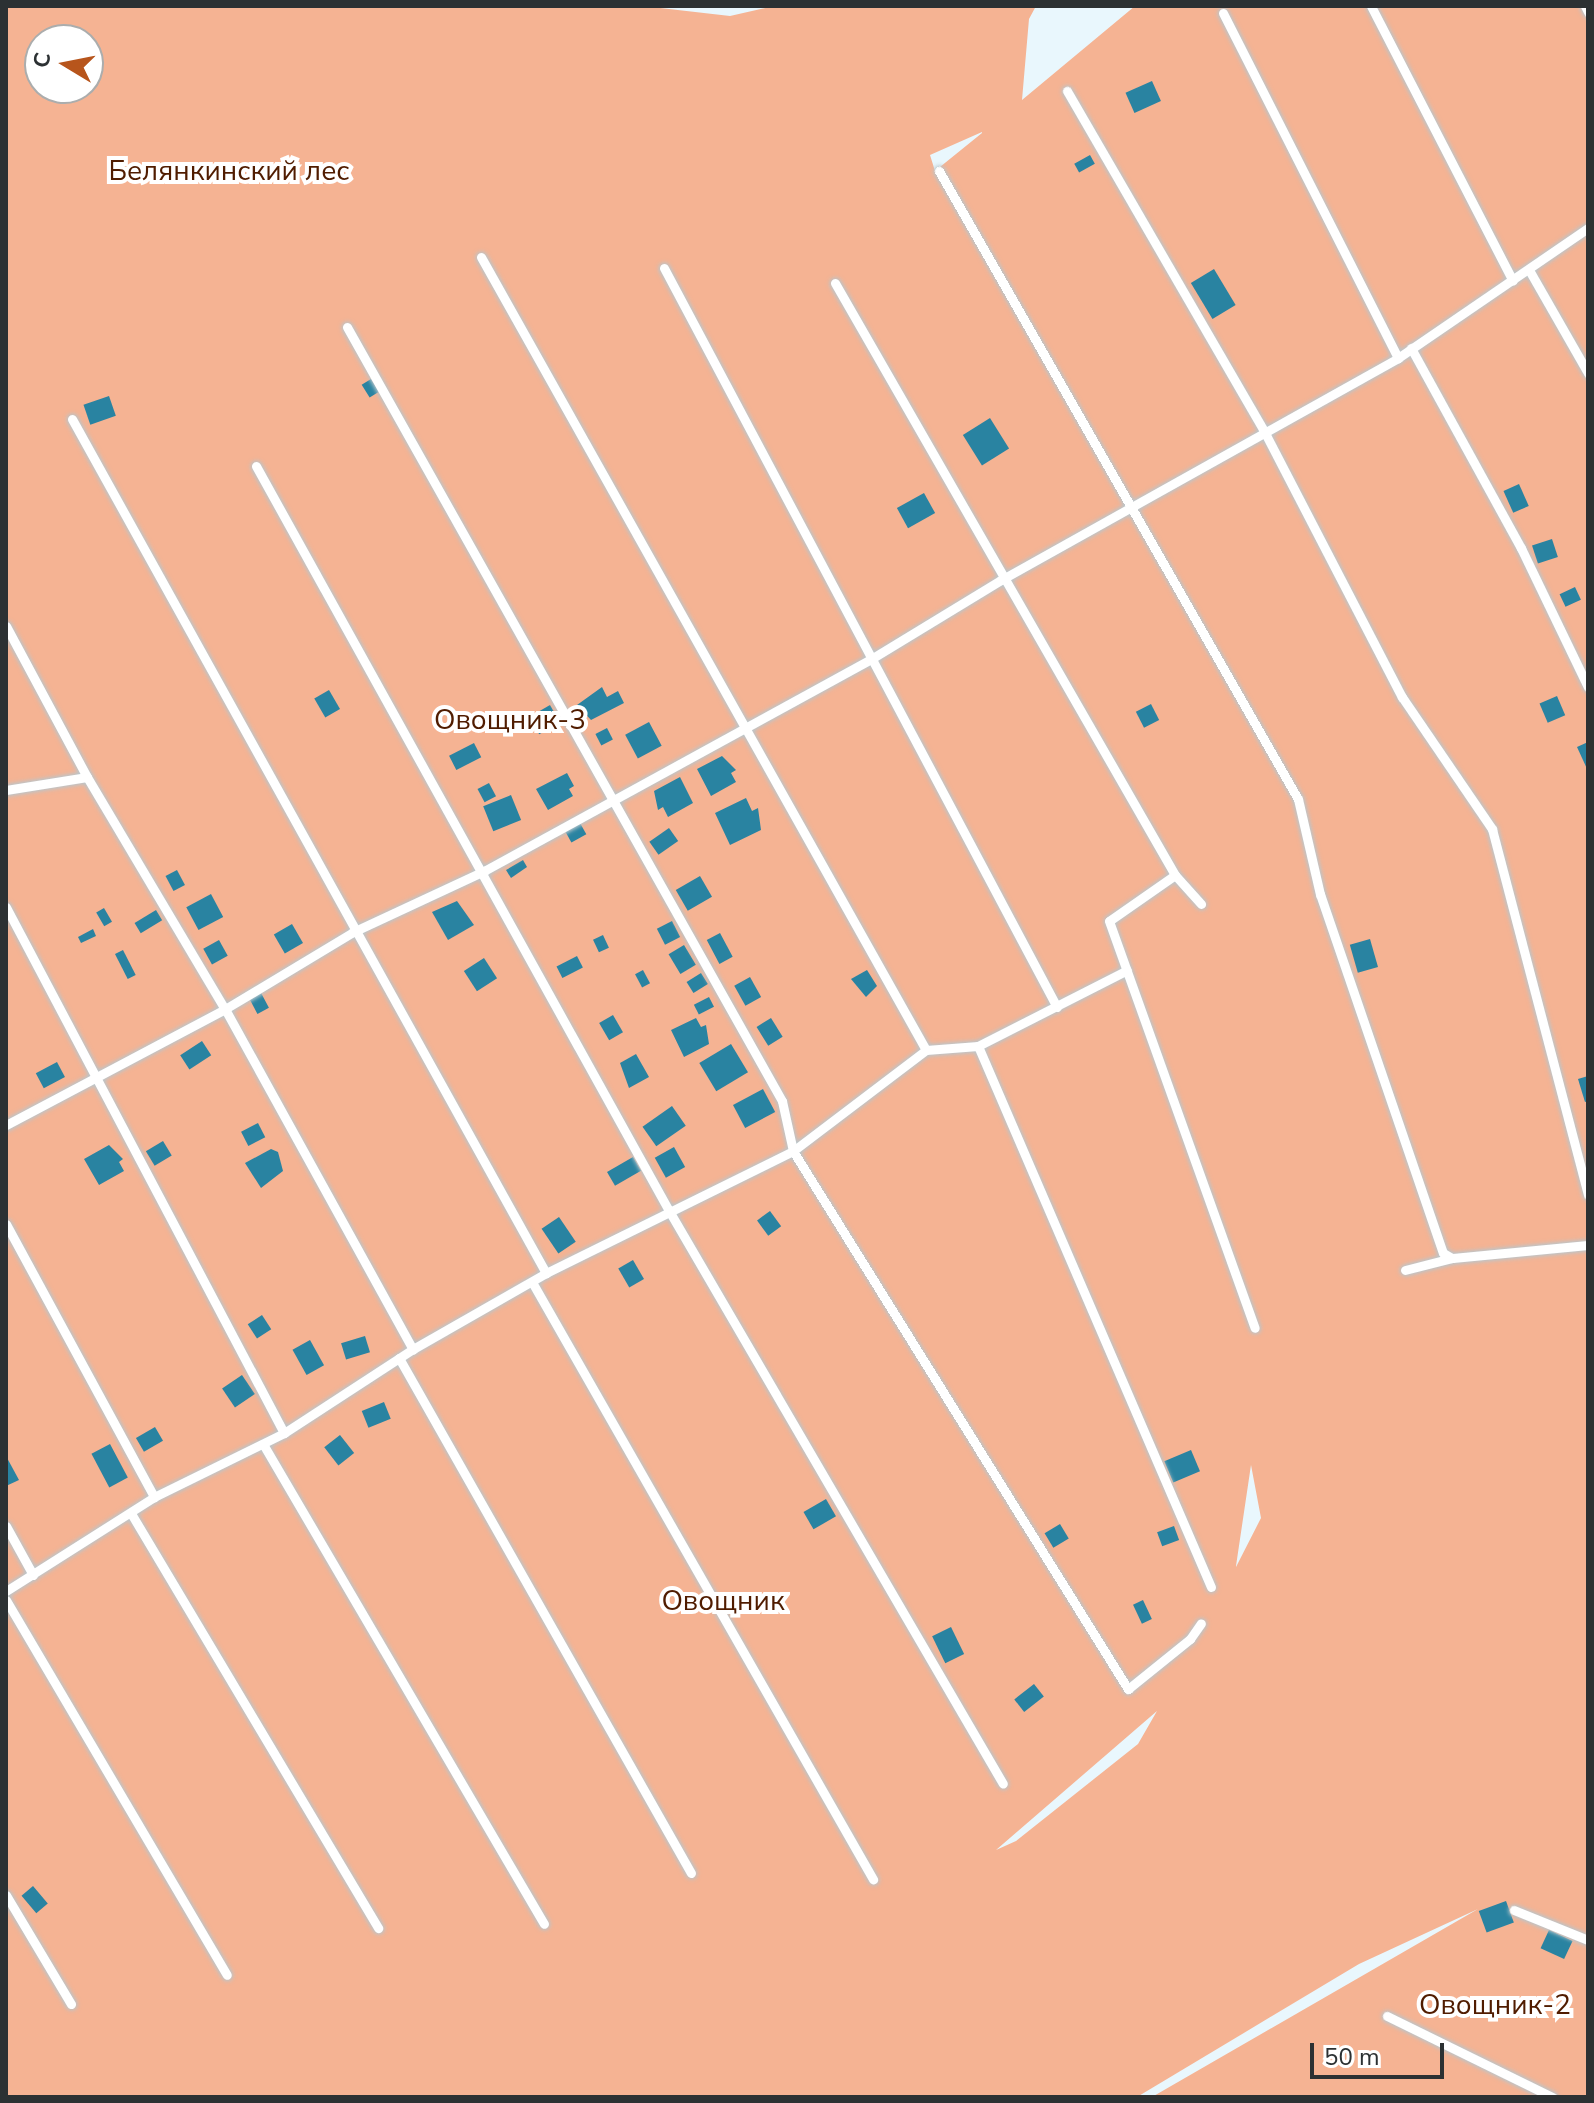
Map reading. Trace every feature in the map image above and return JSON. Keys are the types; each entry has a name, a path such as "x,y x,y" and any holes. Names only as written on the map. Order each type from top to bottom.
{"lane":[{"path":"1371,6 1513,281"},
{"path":"1585,6 1588,12"},
{"path":"1223,13 1398,358"},
{"path":"1067,91 1264,431 1402,697 1492,829 1588,1195"},
{"path":"939,171 1298,799 1320,894 1443,1253 1452,1258"},
{"path":"6,1125 225,1009 353,932 484,871 871,659 1001,580 1398,358 1588,228"},
{"path":"481,257 926,1050"},
{"path":"664,268 1057,1007"},
{"path":"1529,270 1588,373"},
{"path":"835,283 1001,580 1175,875 1201,904"},
{"path":"347,327 782,1101 793,1151 1128,1689 1190,1639 1201,1623"},
{"path":"1411,348 1521,548 1588,687"},
{"path":"72,419 353,932 546,1273"},
{"path":"256,466 484,871 668,1209 1003,1784"},
{"path":"6,626 87,777 225,1009 413,1349"},
{"path":"6,790 87,777"},
{"path":"1175,875 1109,921 1255,1328"},
{"path":"6,907 284,1433"},
{"path":"6,1591 132,1515 154,1497 284,1433 413,1349 546,1273 668,1209 793,1151 926,1050 978,1046 1127,970"},
{"path":"978,1046 1211,1587"},
{"path":"6,1224 154,1497"},
{"path":"1405,1270 1452,1258 1588,1245"},
{"path":"532,1282 873,1879"},
{"path":"399,1358 691,1873"},
{"path":"263,1444 544,1924"},
{"path":"132,1515 378,1928"},
{"path":"6,1526 33,1575"},
{"path":"6,1600 227,1975"},
{"path":"6,1895 71,2004"},
{"path":"1514,1910 1588,1940"},
{"path":"1387,2016 1552,2097"}],"green space":[{"path":"6,6 643,6 730,16 774,6 1036,6 1029,19 1022,100 1135,6 1588,6 1588,2097 1152,2097 1478,1909 1359,1964 1137,2097 6,2097","holes":["982,133 935,171 930,155","1251,1465 1261,1518 1236,1567","1157,1711 1138,1744 1016,1841 996,1850"]}],"building":[{"path":"1152,81 1161,101 1134,113 1126,93"},
{"path":"1090,155 1095,164 1079,172 1074,164"},
{"path":"1214,269 1236,305 1212,319 1191,283"},
{"path":"371,379 379,392 370,398 362,385"},
{"path":"109,396 116,416 90,425 83,405"},
{"path":"990,418 1009,449 982,465 963,435"},
{"path":"1519,484 1529,506 1513,513 1503,491"},
{"path":"924,493 935,513 908,528 897,508"},
{"path":"1552,539 1558,557 1538,564 1532,545"},
{"path":"1575,587 1581,600 1566,607 1560,594"},
{"path":"602,687 607,697 618,691 624,703 591,720 577,705"},
{"path":"329,690 340,709 325,718 314,698"},
{"path":"1557,696 1565,715 1548,723 1540,703"},
{"path":"1151,704 1159,720 1144,728 1136,712"},
{"path":"550,705 560,722 539,734 529,717"},
{"path":"649,722 662,746 638,759 625,735"},
{"path":"607,728 613,740 601,745 595,734"},
{"path":"1588,742 1588,771 1577,747"},
{"path":"474,743 481,757 456,770 449,756"},
{"path":"722,756 736,770 731,773 736,782 711,796 697,769"},
{"path":"567,773 574,786 569,789 573,796 548,810 536,789"},
{"path":"680,777 693,803 668,817 663,807 658,810 654,791"},
{"path":"489,783 496,796 485,802 478,789"},
{"path":"511,795 521,820 493,831 483,806"},
{"path":"746,798 752,811 758,808 761,830 730,845 715,813"},
{"path":"580,823 586,834 571,843 565,831"},
{"path":"669,828 678,841 659,855 649,842"},
{"path":"523,860 527,867 511,878 506,870"},
{"path":"177,870 185,885 174,891 166,876"},
{"path":"700,876 712,897 688,911 676,890"},
{"path":"211,894 223,917 198,930 186,907"},
{"path":"457,901 474,925 448,940 432,912"},
{"path":"104,908 112,922 104,926 96,912"},
{"path":"156,910 162,920 141,933 135,923"},
{"path":"672,921 680,937 665,945 657,929"},
{"path":"292,924 303,943 285,954 274,935"},
{"path":"93,929 96,936 81,943 78,937"},
{"path":"720,933 733,957 719,964 707,940"},
{"path":"603,935 609,948 599,952 593,940"},
{"path":"1370,939 1378,967 1358,973 1350,945"},
{"path":"219,940 228,956 212,964 203,949"},
{"path":"684,945 696,965 680,974 669,954"},
{"path":"123,950 136,975 128,979 115,954"},
{"path":"577,956 583,968 562,978 557,966"},
{"path":"484,958 497,978 477,991 464,971"},
{"path":"643,970 650,983 642,987 635,974"},
{"path":"867,970 877,986 866,997 851,979"},
{"path":"701,973 708,984 693,993 687,982"},
{"path":"750,977 761,997 745,1006 734,986"},
{"path":"260,991 269,1008 257,1014 249,997"},
{"path":"709,997 714,1007 699,1015 694,1005"},
{"path":"613,1015 623,1032 609,1040 599,1023"},
{"path":"696,1018 701,1027 706,1025 709,1044 684,1057 671,1030"},
{"path":"771,1018 783,1037 768,1046 757,1027"},
{"path":"202,1041 211,1055 189,1069 180,1055"},
{"path":"731,1044 748,1072 716,1091 699,1063"},
{"path":"636,1054 649,1077 629,1088 620,1063"},
{"path":"57,1062 65,1077 44,1088 36,1073"},
{"path":"1588,1076 1588,1101 1585,1102 1578,1079"},
{"path":"763,1089 775,1112 745,1128 733,1105"},
{"path":"672,1106 686,1126 656,1146 643,1127"},
{"path":"258,1123 265,1137 248,1146 241,1132"},
{"path":"163,1141 172,1156 155,1166 146,1151"},
{"path":"109,1145 123,1159 119,1162 124,1171 99,1185 84,1159"},
{"path":"674,1147 685,1167 666,1178 655,1158"},
{"path":"271,1149 278,1152 283,1171 261,1188 245,1163"},
{"path":"633,1157 641,1171 615,1186 607,1172"},
{"path":"770,1211 781,1226 768,1236 757,1220"},
{"path":"559,1217 576,1242 558,1254 542,1229"},
{"path":"633,1260 644,1279 629,1288 618,1268"},
{"path":"262,1315 271,1329 257,1339 248,1324"},
{"path":"365,1336 370,1352 346,1360 341,1343"},
{"path":"310,1340 324,1365 307,1375 293,1350"},
{"path":"242,1375 255,1394 235,1407 222,1388"},
{"path":"384,1402 391,1419 368,1428 362,1411"},
{"path":"155,1427 163,1441 144,1452 136,1438"},
{"path":"340,1435 354,1453 338,1465 324,1447"},
{"path":"110,1444 128,1478 109,1487 91,1454"},
{"path":"1191,1450 1200,1471 1173,1483 1164,1461"},
{"path":"6,1456 19,1480 6,1486"},
{"path":"826,1499 836,1516 813,1529 803,1512"},
{"path":"1060,1524 1069,1539 1053,1548 1045,1533"},
{"path":"1174,1526 1179,1540 1162,1546 1157,1532"},
{"path":"1143,1600 1152,1619 1142,1624 1133,1605"},
{"path":"951,1627 964,1654 945,1663 932,1636"},
{"path":"1034,1684 1044,1697 1024,1712 1014,1699"},
{"path":"33,1886 48,1904 36,1913 22,1896"},
{"path":"1506,1901 1514,1923 1487,1933 1479,1911"},
{"path":"1549,1930 1573,1941 1564,1959 1541,1948"}],"park label":[{"name":"Белянкинский лес","path":"229,171"},
{"name":"Овощник-3","path":"510,720"},
{"name":"Овощник","path":"723,1601"},
{"name":"Овощник-2","path":"1495,2005"}]}
